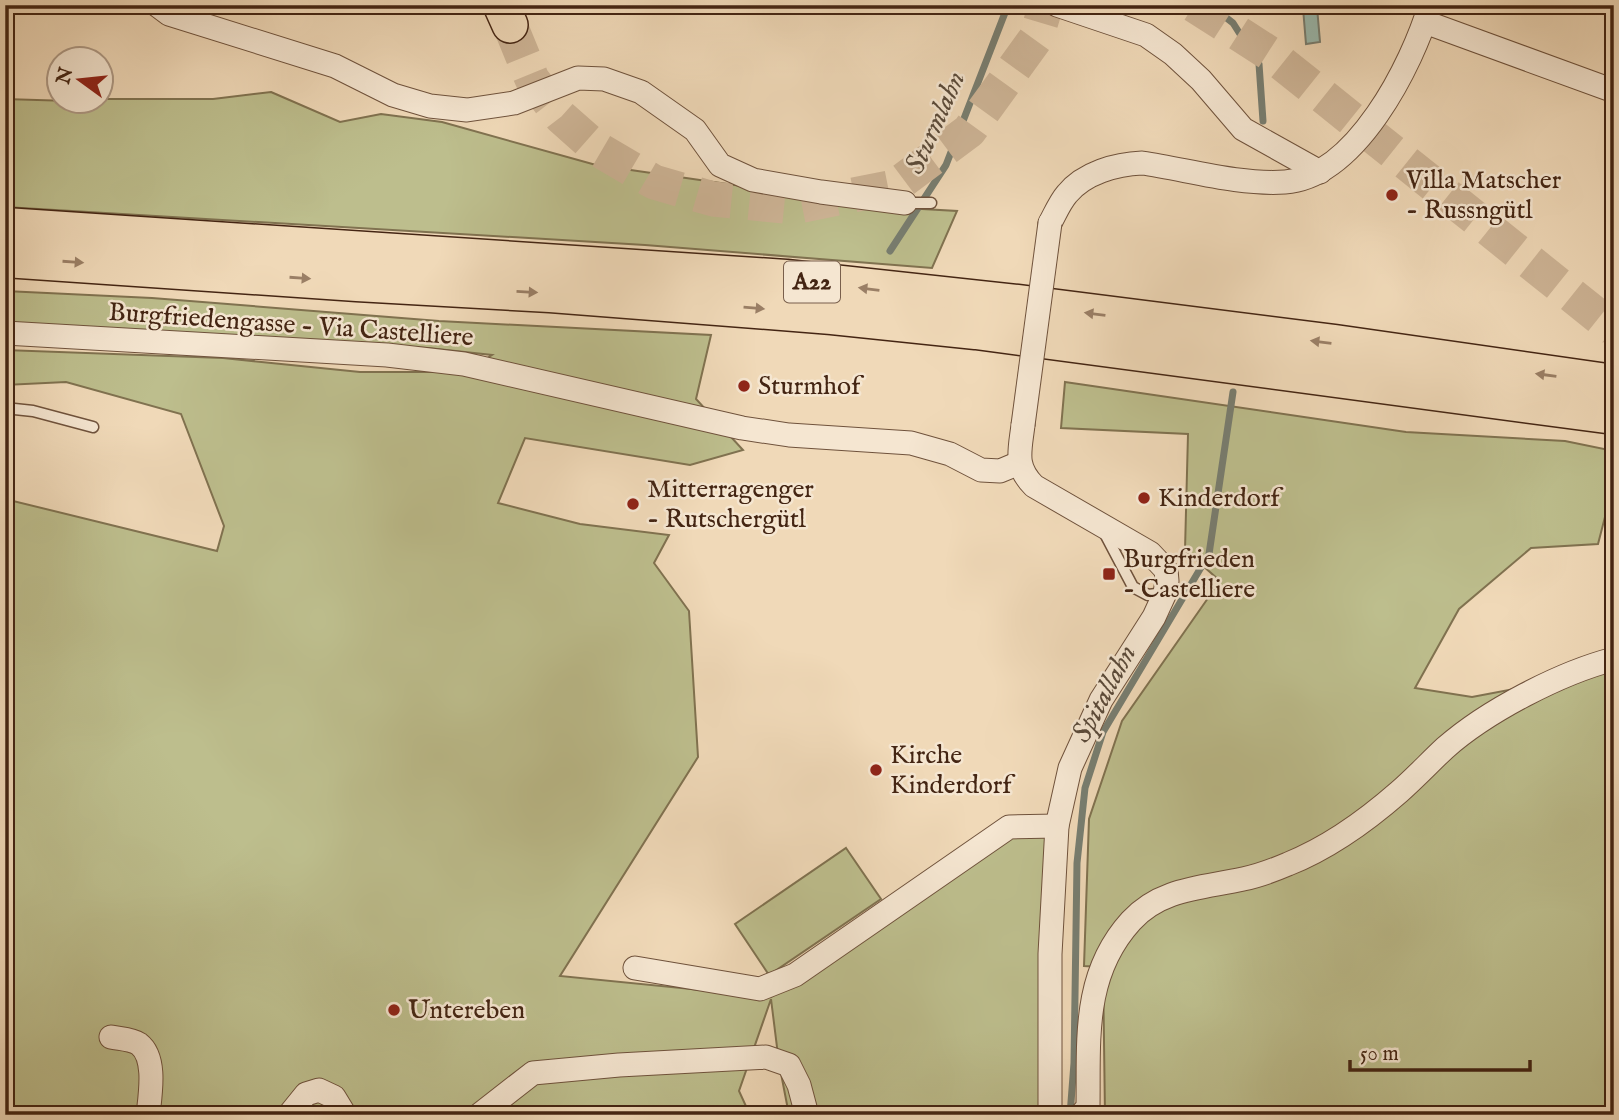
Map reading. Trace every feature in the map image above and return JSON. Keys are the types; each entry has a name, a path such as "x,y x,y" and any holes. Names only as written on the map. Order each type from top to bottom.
{"highway":[{"name":"A22","path":"5,227 786,279 1017,304 1322,342 1614,384"},
{"name":"A22","path":"5,258 550,293 832,315 1003,334 1614,415"}],"street":[{"path":"157,5 169,14 335,66 393,95 430,106 467,110 514,103 578,78 604,79 641,92 695,130 720,165 753,180 908,203"},
{"path":"1057,5 1146,35 1173,54 1201,80 1243,129 1320,172"},
{"path":"1050,1115 1050,954 1057,826 1070,768 1101,700 1154,617 1165,593 1166,570 1150,553 1034,486 1023,475 1019,463 1023,425 1050,223 1067,194 1088,177 1124,164 1142,163 1253,181 1288,182 1320,172 1353,146 1387,100 1427,14 1614,91"},
{"name":"Burgfriedengasse - Via Castelliere","path":"5,333 387,355 464,364 743,428 789,435 911,443 950,454 981,470 1000,471 1019,463"},
{"path":"1081,1115 1088,1107 1089,1033 1093,990 1108,953 1131,920 1153,903 1183,890 1245,879 1289,864 1330,842 1399,793 1447,746 1481,721 1536,690 1594,664 1614,659"},
{"path":"635,968 760,989 795,975 1009,827 1057,826"},
{"path":"111,1037 129,1040 146,1052 150,1093 148,1115"},
{"path":"479,1115 533,1073 766,1057 789,1065 799,1085 807,1115"},
{"path":"289,1115 306,1094 318,1090 334,1097 345,1115"}],"lane":[{"path":"908,203 931,203"},
{"path":"5,408 33,411 93,427"},
{"path":"1100,524 1133,587 1148,595 1165,593"}],"green space":[{"path":"271,92 340,122 381,114 442,122 596,165 887,207 957,211 932,268 645,245 5,207 5,99 46,100 46,116 116,116 116,99 213,99"},
{"path":"5,291 152,298 439,321 711,335 696,399 743,450 690,465 525,438 498,503 580,524 669,535 654,563 689,611 698,757 560,976 771,997 1011,834 1057,826 1050,1115 789,1115 771,999 739,1091 750,1115 5,1115 5,499 217,551 224,526 181,414 66,382 5,385 5,350 223,358 360,372 465,372 492,355 428,348 5,329"},
{"path":"1065,382 1406,432 1565,441 1614,451 1614,514 1606,513 1598,544 1531,548 1459,609 1415,688 1472,697 1614,670 1614,1115 1105,1115 1103,967 1084,966 1089,819 1122,721 1220,581 1185,550 1188,434 1061,428"},
{"path":"846,848 881,899 769,975 735,924"}],"water":[{"path":"1317,7 1320,42 1306,44 1303,8"}],"waterway":[{"name":"Sturmlahn","path":"890,251 946,165 1008,5"},
{"name":"Spitallahn","path":"1210,5 1233,23 1259,64 1263,121"},
{"name":"Spitallahn","path":"1070,1115 1074,1063 1077,863 1085,788 1103,732 1209,554 1233,392"}],"tunnel":[{"path":"510,25 532,79 561,117 596,148 654,182 713,199 793,207 894,187 969,131 1036,38 1046,5"},
{"path":"1194,5 1269,53 1614,329"}],"place":[{"name":"Villa Matscher - Russngütl","path":"1392,195"},
{"name":"Sturmhof","path":"744,386"},
{"name":"Kinderdorf","path":"1144,498"},
{"name":"Mitterragenger - Rutschergütl","path":"633,504"},
{"name":"Burgfrieden - Castelliere","path":"1109,574"},
{"name":"Kirche Kinderdorf","path":"876,770"},
{"name":"Untereben","path":"394,1010"}]}
